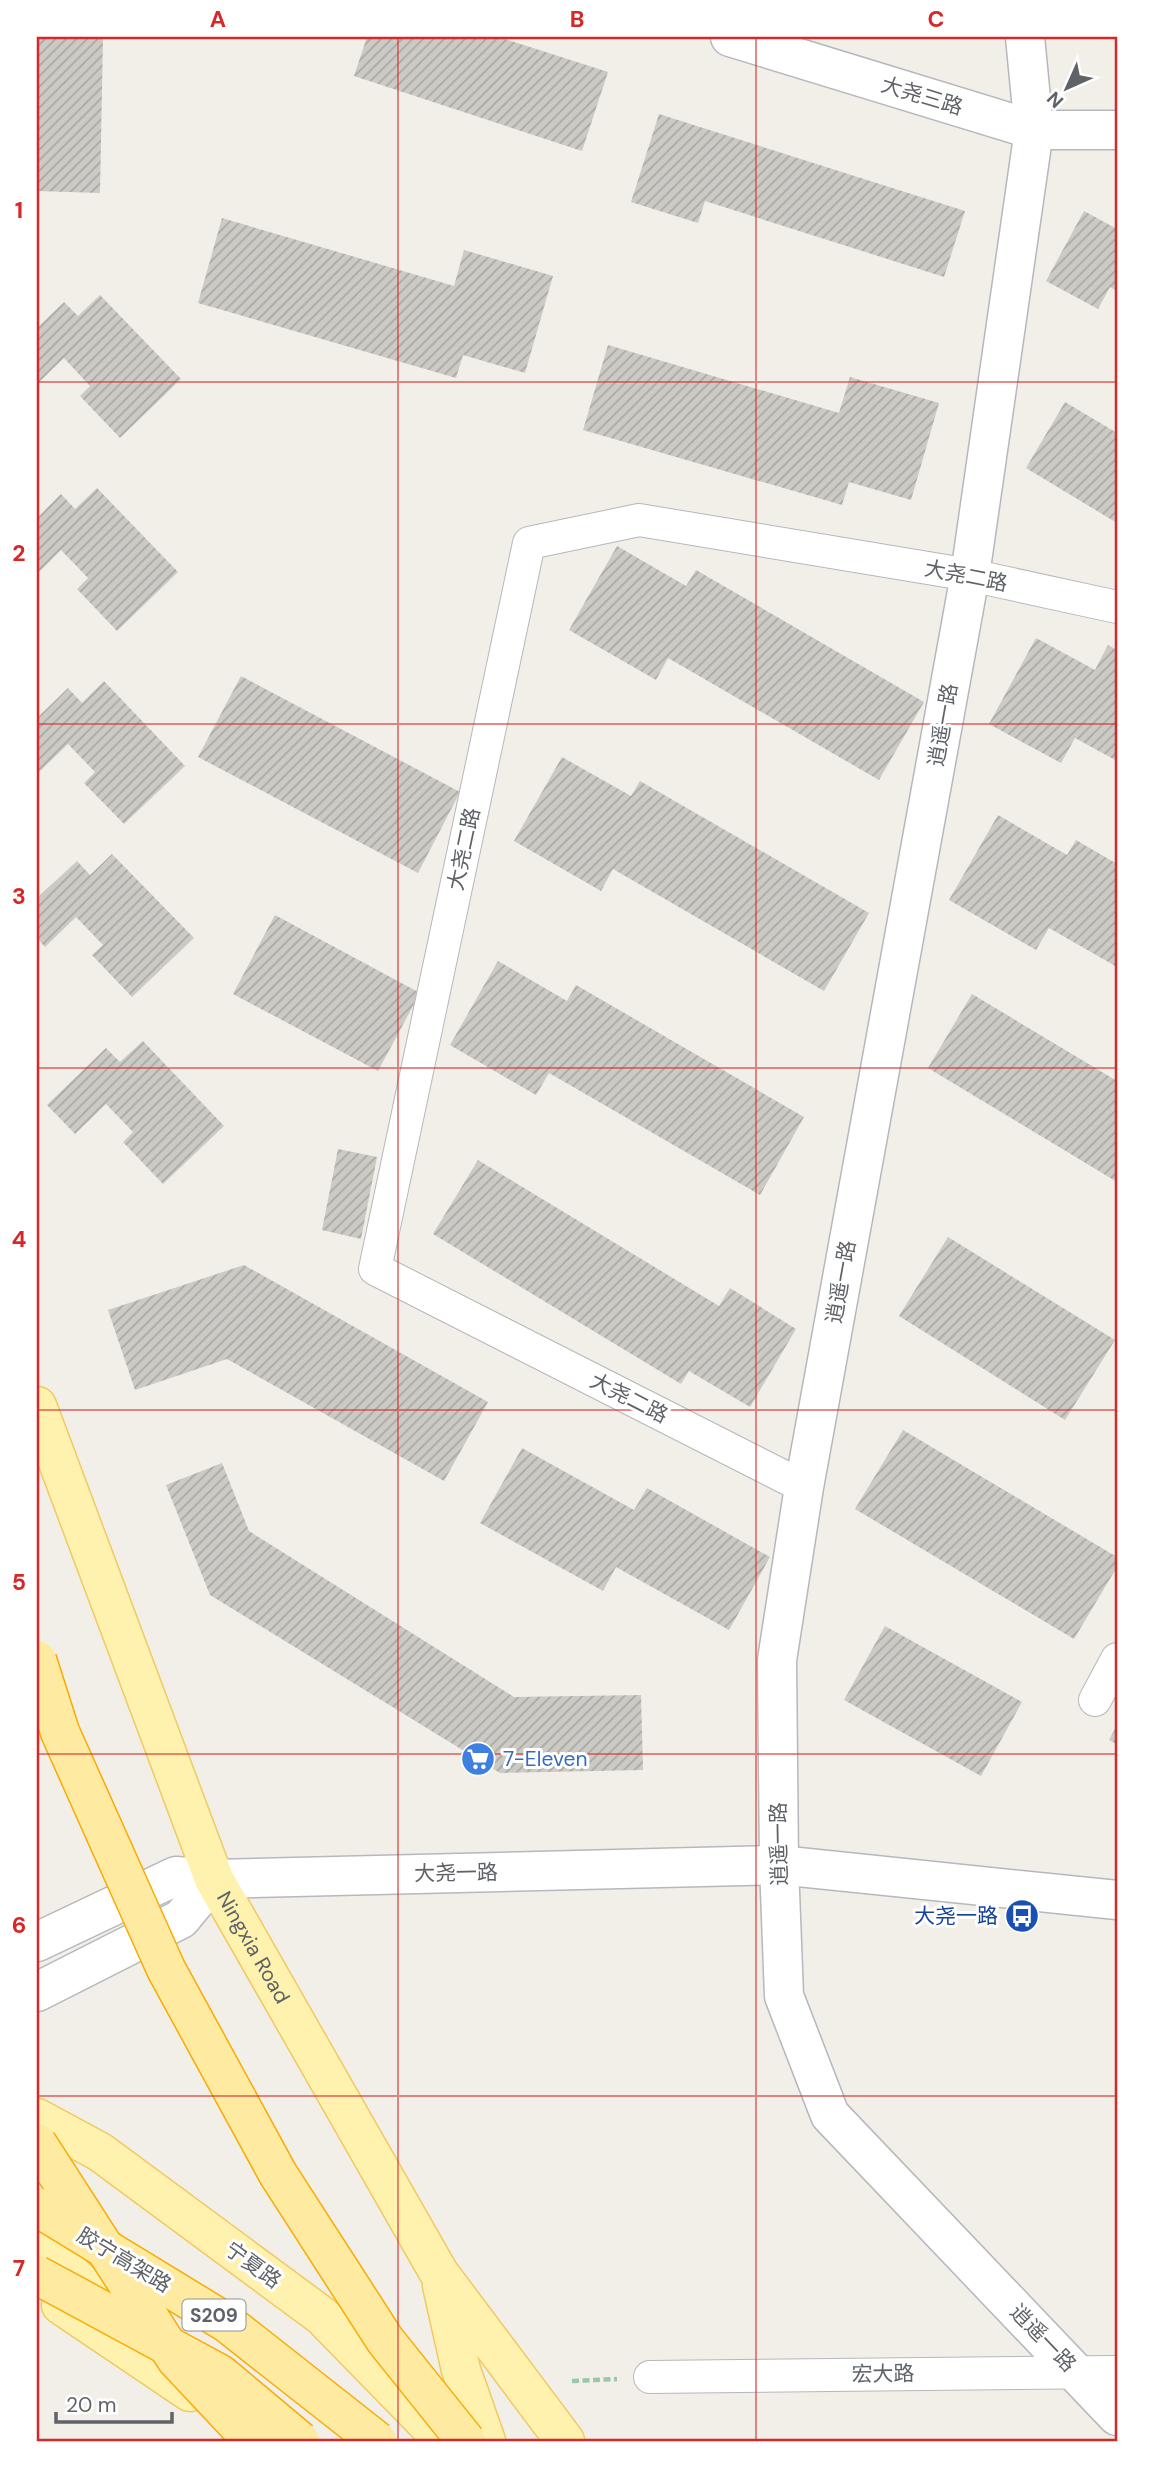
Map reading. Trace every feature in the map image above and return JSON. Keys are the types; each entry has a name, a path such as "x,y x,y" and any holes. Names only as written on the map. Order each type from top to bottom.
{"highway":[{"path":"37,1660 60,1731 166,1969 271,2162 385,2340 466,2441"},
{"path":"37,2143 176,2359 253,2441"},
{"name":"胶宁高架路","path":"37,2207 227,2323 377,2441"},
{"name":"S209","path":"37,2275 220,2374 300,2441"}],"main road":[{"name":"Ningxia Road","path":"37,1406 214,1879 439,2273 565,2441"},
{"name":"宁夏路","path":"37,2118 100,2152 322,2316 444,2441"},
{"path":"37,2238 190,2392"},
{"path":"439,2273 461,2370 486,2441"},
{"path":"37,2291 190,2392 253,2441"}],"street":[{"name":"大尧三路","path":"730,37 1034,130 1117,130"},
{"name":"逍遥一路","path":"1025,37 1034,130 970,575 804,1487 777,1660 779,1865 784,1996 830,2115 1117,2416"},
{"name":"大尧二路","path":"804,1487 375,1269 529,543 639,520 970,575 1117,607"},
{"path":"1095,1700 1117,1659"},
{"name":"大尧一路","path":"37,1942 176,1876 214,1879 779,1865 1117,1900"},
{"path":"37,1992 181,1919 214,1879"},
{"name":"宏大路","path":"650,2377 1117,2372"}],"path":[{"path":"572,2381 650,2377"}],"building":[{"path":"37,37 103,37 100,193 37,191"},
{"path":"367,37 499,37 608,72 582,151 354,76"},
{"path":"659,114 965,211 944,277 705,201 698,223 631,202"},
{"path":"1084,211 1117,229 1117,291 1110,287 1098,309 1046,281"},
{"path":"222,218 454,286 464,250 553,276 525,373 463,355 456,378 198,303"},
{"path":"100,295 181,379 120,438 80,396 90,386 64,358 37,384 37,328 64,302 78,316"},
{"path":"608,345 839,413 850,377 939,403 911,500 849,482 842,505 583,430"},
{"path":"1065,402 1117,433 1117,523 1026,468"},
{"path":"97,488 178,572 117,631 77,589 88,578 61,550 37,574 37,518 61,494 75,509"},
{"path":"617,546 686,586 696,570 924,702 879,780 668,658 656,680 569,630"},
{"path":"1036,638 1095,670 1108,645 1117,650 1117,761 1075,738 1061,763 989,724"},
{"path":"241,676 460,792 418,873 198,757"},
{"path":"104,681 185,766 124,824 84,783 95,772 68,744 37,774 37,718 68,688 82,703"},
{"path":"562,757 631,796 640,781 869,913 824,991 613,869 601,891 514,841"},
{"path":"998,815 1067,855 1076,840 1117,864 1117,967 1049,928 1036,950 949,900"},
{"path":"112,854 194,938 132,997 92,955 103,945 76,917 45,947 37,938 37,898 77,861 90,875"},
{"path":"275,915 420,993 378,1071 233,994"},
{"path":"498,961 567,1001 576,985 804,1117 760,1195 549,1073 536,1095 450,1045"},
{"path":"972,994 1117,1081 1117,1182 928,1068"},
{"path":"143,1041 224,1126 163,1184 123,1142 133,1132 106,1104 75,1134 47,1105 106,1048 120,1062"},
{"path":"338,1149 377,1157 361,1239 322,1230"},
{"path":"478,1160 719,1306 730,1288 796,1329 750,1407 689,1371 681,1384 433,1234"},
{"path":"948,1237 1115,1340 1065,1420 899,1316"},
{"path":"244,1265 488,1402 444,1481 227,1359 135,1390 108,1310"},
{"path":"903,1430 1117,1557 1117,1567 1074,1639 855,1509"},
{"path":"522,1448 634,1510 647,1488 770,1557 729,1630 616,1567 603,1591 480,1523"},
{"path":"222,1463 249,1531 514,1697 641,1695 643,1770 500,1773 210,1595 166,1485"},
{"path":"885,1626 1022,1702 981,1776 844,1700"},
{"path":"1117,1725 1117,1744 1109,1740"}],"place":[{"name":"7-Eleven","path":"478,1759"},
{"name":"大尧一路","path":"1022,1916"}]}
